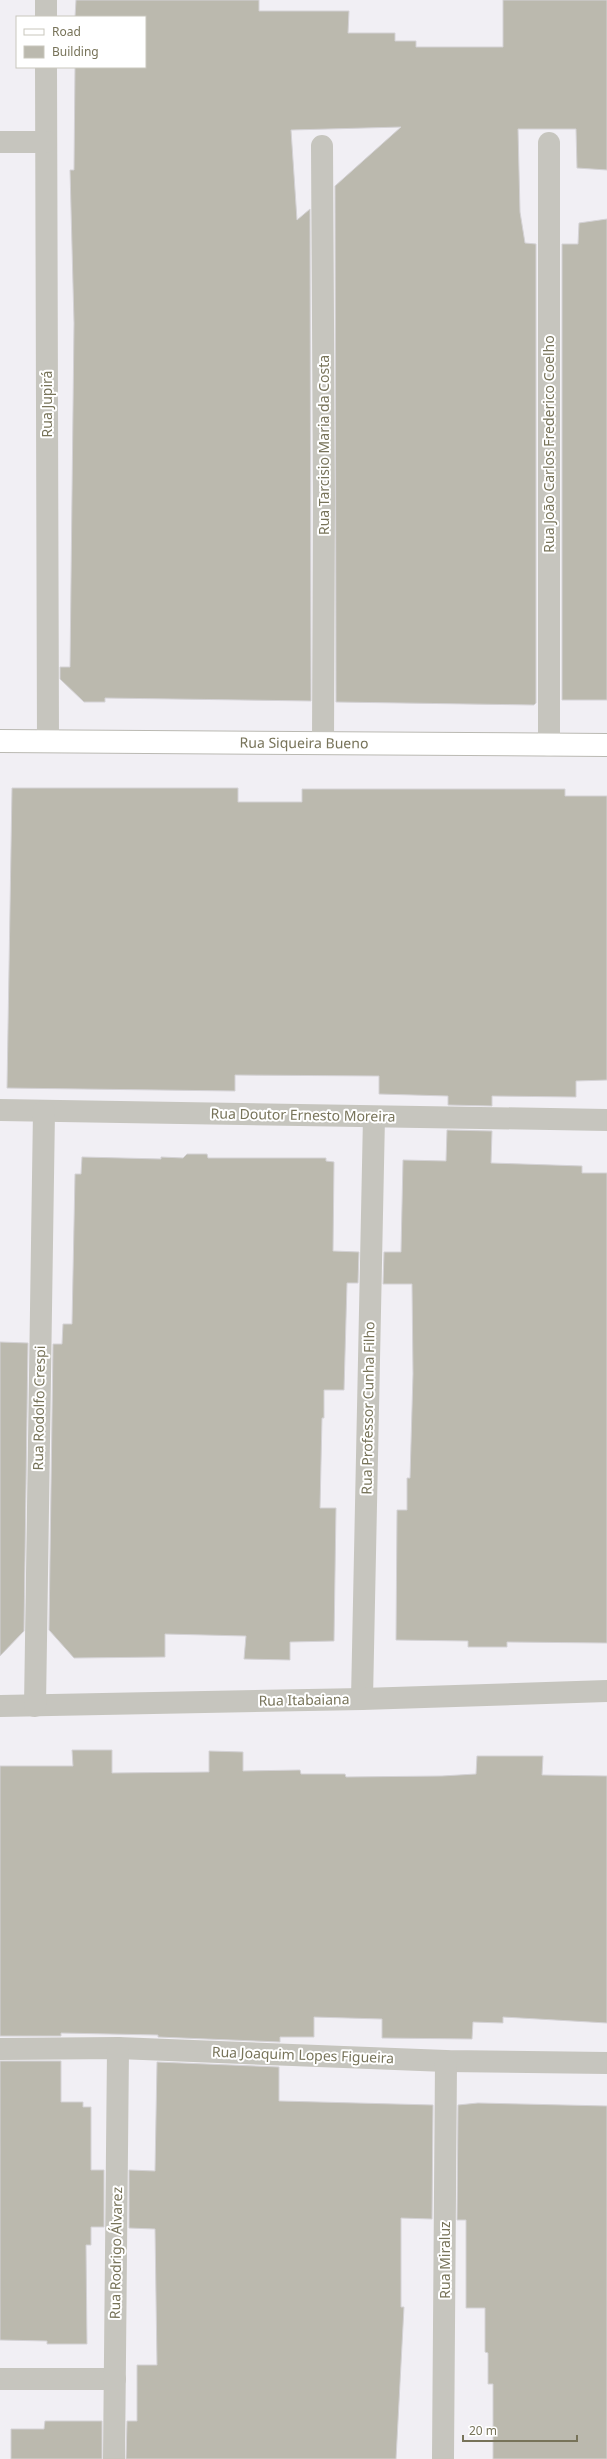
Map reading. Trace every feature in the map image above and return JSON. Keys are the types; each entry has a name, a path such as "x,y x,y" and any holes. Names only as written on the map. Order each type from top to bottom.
{"main road":[{"name":"Rua Siqueira Bueno","path":"0,741 607,745"}],"street":[{"path":"46,0 46,16"},
{"name":"Rua Jupirá","path":"46,68 48,741"},
{"path":"0,142 46,142"},
{"name":"Rua João Carlos Frederico Coelho","path":"548,745 549,143"},
{"name":"Rua Tarcisio Maria da Costa","path":"322,146 324,490 323,743"},
{"name":"Rua Doutor Ernesto Moreira","path":"0,1110 607,1120"},
{"name":"Rua Rodolfo Crespi","path":"35,1706 44,1111"},
{"name":"Rua Professor Cunha Filho","path":"362,1699 374,1117"},
{"name":"Rua Itabaiana","path":"0,1706 362,1699 607,1691"},
{"name":"Rua Joaquim Lopes Figueira","path":"0,2049 118,2048 446,2061 607,2063"},
{"name":"Rua Rodrigo Álvarez","path":"114,2459 118,2048"},
{"name":"Rua Miraluz","path":"443,2459 446,2061"},
{"path":"0,2379 114,2379"}],"building":[{"path":"76,0 259,0 259,11 349,11 348,33 395,33 395,41 416,41 416,47 503,47 503,0 607,0 607,170 577,168 576,129 518,129 520,212 525,243 536,244 536,703 534,705 336,702 335,186 401,127 291,130 297,220 310,209 311,701 105,698 105,702 84,702 60,679 60,667 70,667 74,323 70,170 74,170 75,68 146,68 146,16 75,16"},
{"path":"607,219 607,700 562,700 562,244 578,244 579,223"},
{"path":"12,788 238,788 238,802 302,802 302,789 565,789 565,796 607,796 607,1080 576,1081 576,1097 492,1096 492,1106 448,1105 448,1096 379,1094 379,1076 235,1075 235,1091 7,1088"},
{"path":"447,1130 492,1131 491,1163 582,1166 582,1173 607,1173 607,1643 507,1642 507,1647 468,1647 468,1641 396,1640 397,1510 407,1510 407,1478 410,1478 413,1374 412,1284 383,1284 384,1252 401,1252 403,1160 446,1161"},
{"path":"187,1154 207,1154 208,1158 326,1158 326,1161 334,1162 333,1251 359,1252 358,1283 347,1283 344,1390 324,1390 324,1418 322,1418 320,1508 336,1508 334,1641 290,1642 290,1660 244,1659 246,1636 165,1634 165,1657 74,1658 49,1630 53,1344 62,1344 63,1324 72,1324 75,1174 81,1174 82,1157 161,1159 161,1157 183,1158"},
{"path":"0,1342 28,1343 24,1631 0,1656"},
{"path":"72,1750 112,1750 112,1773 209,1772 209,1751 243,1752 243,1771 300,1770 301,1774 345,1774 346,1777 442,1776 476,1774 477,1756 543,1756 542,1775 607,1776 607,2023 503,2017 503,2023 473,2022 472,2039 382,2038 382,2019 314,2017 314,2037 280,2037 280,2042 158,2037 158,2035 61,2033 61,2036 0,2036 0,1766 73,1766"},
{"path":"0,2061 61,2061 61,2102 83,2102 83,2107 91,2107 91,2170 104,2170 104,2227 91,2227 91,2245 86,2245 87,2344 47,2344 47,2341 0,2340"},
{"path":"157,2062 279,2067 279,2101 433,2105 432,2219 401,2218 401,2307 404,2307 396,2459 126,2459 127,2421 137,2421 137,2365 157,2365 155,2229 129,2228 129,2170 155,2171"},
{"path":"478,2103 607,2106 607,2459 493,2459 493,2384 488,2384 488,2353 485,2352 485,2308 466,2308 466,2220 457,2220 458,2105"},
{"path":"45,2421 102,2421 102,2459 11,2459 11,2429 44,2429"}]}
